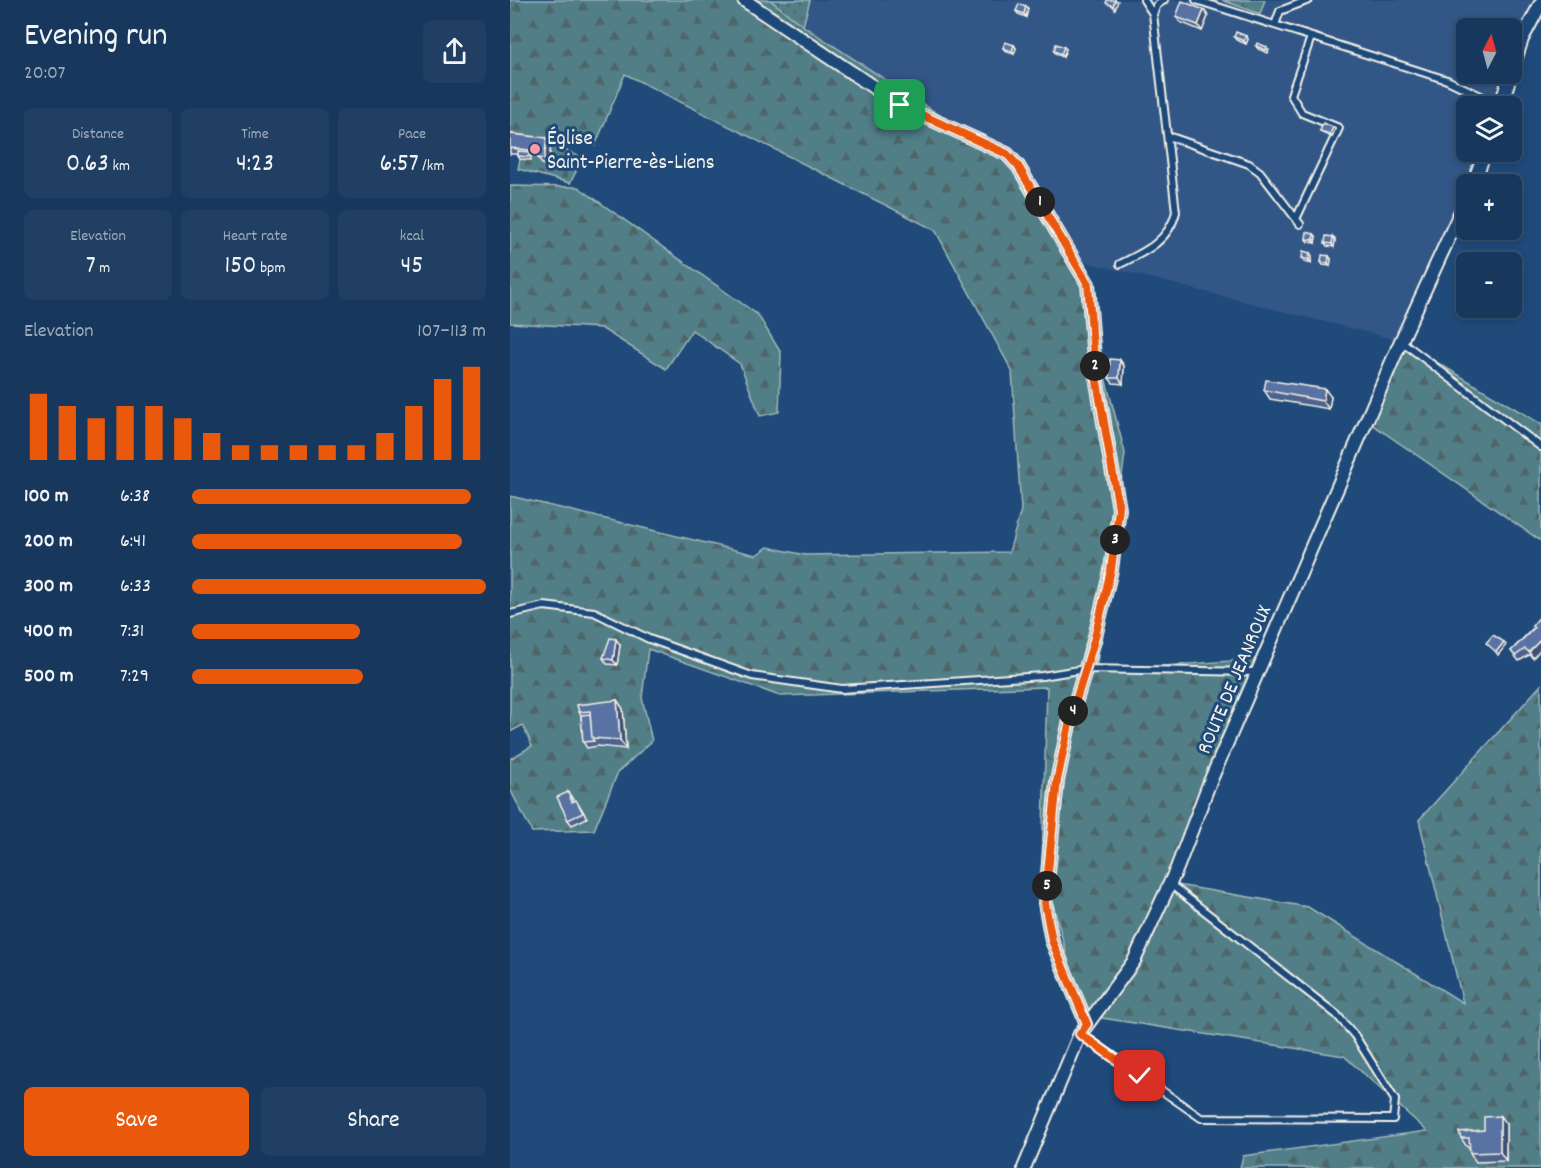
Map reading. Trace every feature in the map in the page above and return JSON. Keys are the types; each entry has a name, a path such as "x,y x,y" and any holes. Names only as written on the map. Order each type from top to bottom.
{"street":[{"path":"744,0 900,105 1007,154 1018,166 1088,284 1095,370 1119,509 1111,570 1086,669 1070,720 1057,781 1045,903 1052,941 1084,1029"},
{"path":"1522,39 1541,3"},
{"name":"ROUTE DE JEANROUX","path":"1024,1168 1084,1029 1134,961 1170,884 1209,784 1401,341 1456,222"}],"lane":[{"path":"1120,264 1154,247 1173,225 1176,212 1175,182 1153,15 1144,0"},
{"path":"1153,15 1157,4 1164,0"},
{"path":"1196,0 1447,80 1480,96"},
{"path":"1275,25 1280,11 1309,0"},
{"path":"1168,136 1249,164 1260,172 1298,221 1339,128 1302,113 1291,95 1311,37"},
{"path":"1401,341 1541,447"},
{"path":"510,614 544,606 594,612 649,639 752,676 842,689 1042,676 1086,669 1258,672"},
{"path":"1084,1029 1201,1118 1393,1119 1395,1100 1355,1036 1337,1015 1170,884"}],"shaded area":[{"path":"810,0 1541,0 1522,46 1522,18 1456,18 1456,84 1508,84 1503,96 1456,96 1456,162 1481,162 1477,174 1456,174 1456,222 1401,341 1074,259 803,26"}],"green space":[{"path":"510,0 770,0 803,26 1018,166 1074,259 1125,453 1096,671 1257,659 1171,884 1308,907 1463,1003 1419,820 1541,685 1541,1168 1240,1168 1243,1156 1427,1131 1344,1056 1083,1015 1042,863 1047,687 780,696 648,649 642,698 652,741 618,772 594,830 532,832 510,789 510,759 532,746 523,725 510,732 510,496 756,555 768,547 805,555 1009,552 1021,510 1012,371 935,230 625,74 595,146 510,133"},
{"path":"770,0 810,0 803,26"},
{"path":"1222,0 1265,0 1260,14"},
{"path":"551,144 583,158 570,183 518,169 520,159 531,160 531,155"},
{"path":"510,186 578,187 758,315 781,353 779,412 760,416 740,364 692,330 666,369 601,328 510,323"},
{"path":"1401,341 1541,424 1541,541 1363,418"}],"building":[{"path":"1107,0 1115,0 1113,6 1106,3"},
{"path":"1182,1 1204,10 1198,25 1176,17"},
{"path":"1019,4 1026,6 1024,14 1016,11"},
{"path":"1236,32 1246,36 1244,41 1234,37"},
{"path":"1005,42 1014,45 1012,51 1003,48"},
{"path":"1257,43 1267,47 1266,50 1256,46"},
{"path":"1056,44 1064,47 1061,54 1054,51"},
{"path":"1323,123 1333,127 1330,134 1320,131"},
{"path":"510,134 547,138 544,159 538,158 538,151 510,148"},
{"path":"518,151 529,152 529,157 518,156"},
{"path":"1307,232 1314,234 1313,240 1306,239"},
{"path":"1326,236 1333,237 1332,244 1325,243"},
{"path":"1303,251 1310,253 1309,260 1302,258"},
{"path":"1322,255 1329,256 1328,263 1321,262"},
{"path":"1110,359 1120,360 1119,378 1109,378"},
{"path":"1266,380 1325,389 1323,401 1264,390"},
{"path":"1541,615 1541,639 1529,652 1525,649 1515,656 1511,651 1534,628 1532,626"},
{"path":"1493,635 1504,642 1496,652 1486,643"},
{"path":"610,638 616,639 613,660 603,658"},
{"path":"617,700 620,740 592,738 590,711 579,712 577,705"},
{"path":"590,714 594,741 583,742 581,715"},
{"path":"568,792 572,802 576,800 583,813 568,820 557,797"},
{"path":"1500,1116 1500,1152 1470,1153 1469,1138 1461,1138 1459,1132 1484,1130 1484,1117"}],"place":[{"name":"Église Saint-Pierre-ès-Liens","path":"535,149"}],"route":[{"path":"900,105 966,132 1007,154 1018,166 1088,284 1095,370 1119,509 1111,570 1094,641 1070,720 1057,781 1045,903 1052,941 1087,1024 1080,1034 1140,1076"}]}
